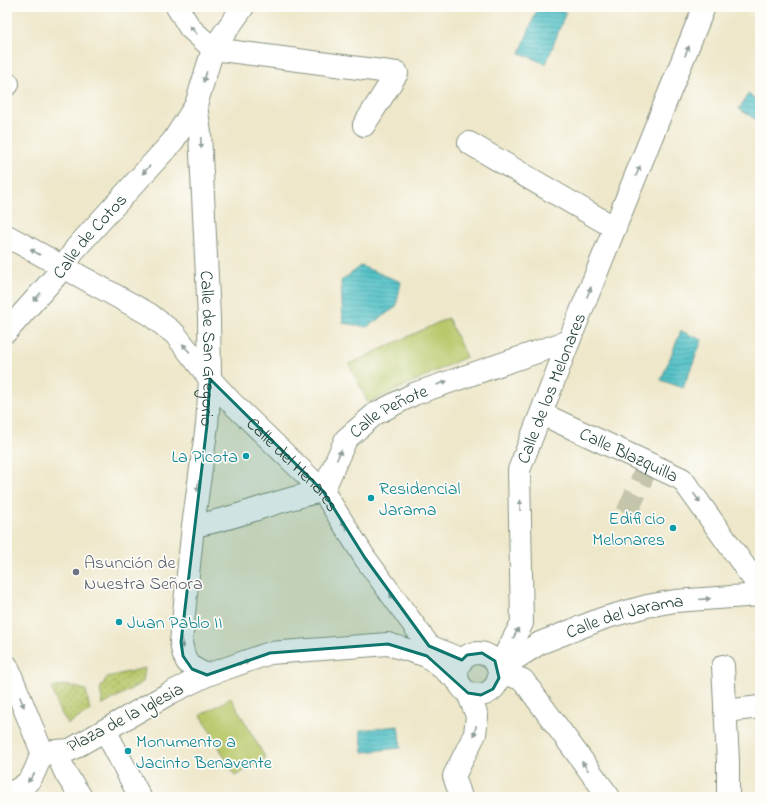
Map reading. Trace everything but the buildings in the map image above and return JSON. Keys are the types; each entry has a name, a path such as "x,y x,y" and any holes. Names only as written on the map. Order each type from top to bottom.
{"street":[{"path":"178,7 190,28 213,49 397,73 364,125"},
{"name":"Calle de San Gregorio","path":"173,141 196,104 213,49 243,7"},
{"name":"Calle de los Melonares","path":"499,669 522,623 519,470 542,414 569,341 704,7"},
{"name":"Calle de San Gregorio","path":"196,104 201,148 209,318 210,379 207,425 193,526 181,642 183,656 192,669 207,675"},
{"name":"Calle de Cotos","path":"7,331 63,268 76,248 173,141"},
{"path":"469,143 615,228"},
{"name":"Calle del Henares","path":"7,236 149,314 175,334 210,379 231,402 323,491 365,558 407,617 429,646 462,678"},
{"name":"Calle Peñote","path":"323,491 346,439 375,414 414,394 477,371 569,341"},
{"name":"Calle Blazquilla","path":"542,414 647,469 682,478 760,588"},
{"path":"193,526 212,523 299,495 323,491"},
{"name":"Calle del Jarama","path":"499,669 540,643 604,618 647,606 675,602 760,595"},
{"path":"407,617 388,644 427,656 462,678 481,695 488,693 497,684 499,669 495,661 482,653 468,655 462,678 477,716 475,734 454,776 461,797"},
{"name":"Plaza de la Iglesia","path":"49,752 70,750 207,675 270,653 388,644"},
{"path":"7,666 49,752 81,797"},
{"path":"723,666 728,761 728,797"},
{"path":"499,669 523,680 608,797"},
{"path":"725,711 760,707"},
{"path":"105,730 140,797"},
{"path":"7,794 21,789 33,777 49,752"}],"highlighted area":[{"path":"210,379 323,491 365,558 429,646 462,660 467,655 482,653 495,661 499,678 493,689 481,695 468,693 427,656 388,644 270,653 207,675 192,669 183,656 181,642 207,425"}],"green space":[{"path":"448,318 466,357 368,403 349,364"},
{"path":"145,668 143,682 103,705 100,689 107,677"},
{"path":"66,685 86,690 90,711 68,724 58,708 52,688"},
{"path":"231,698 266,759 235,776 201,715"}],"water":[{"path":"538,7 555,7 566,12 546,64 520,53"},
{"path":"748,94 760,102 760,122 739,109"},
{"path":"361,266 401,282 396,307 367,327 343,323 341,281"},
{"path":"681,331 702,340 683,388 661,380"},
{"path":"398,726 401,748 363,752 360,730"}],"tunnel":[{"path":"627,513 644,474"}],"place":[{"name":"La Picota","path":"246,456"},
{"name":"Residencial Jarama","path":"371,498"},
{"name":"Edificio Melonares","path":"673,528"},
{"name":"Asunción de Nuestra Señora","path":"76,572"},
{"name":"Juan Pablo II","path":"119,622"},
{"name":"Monumento a Jacinto Benavente","path":"128,751"}]}
